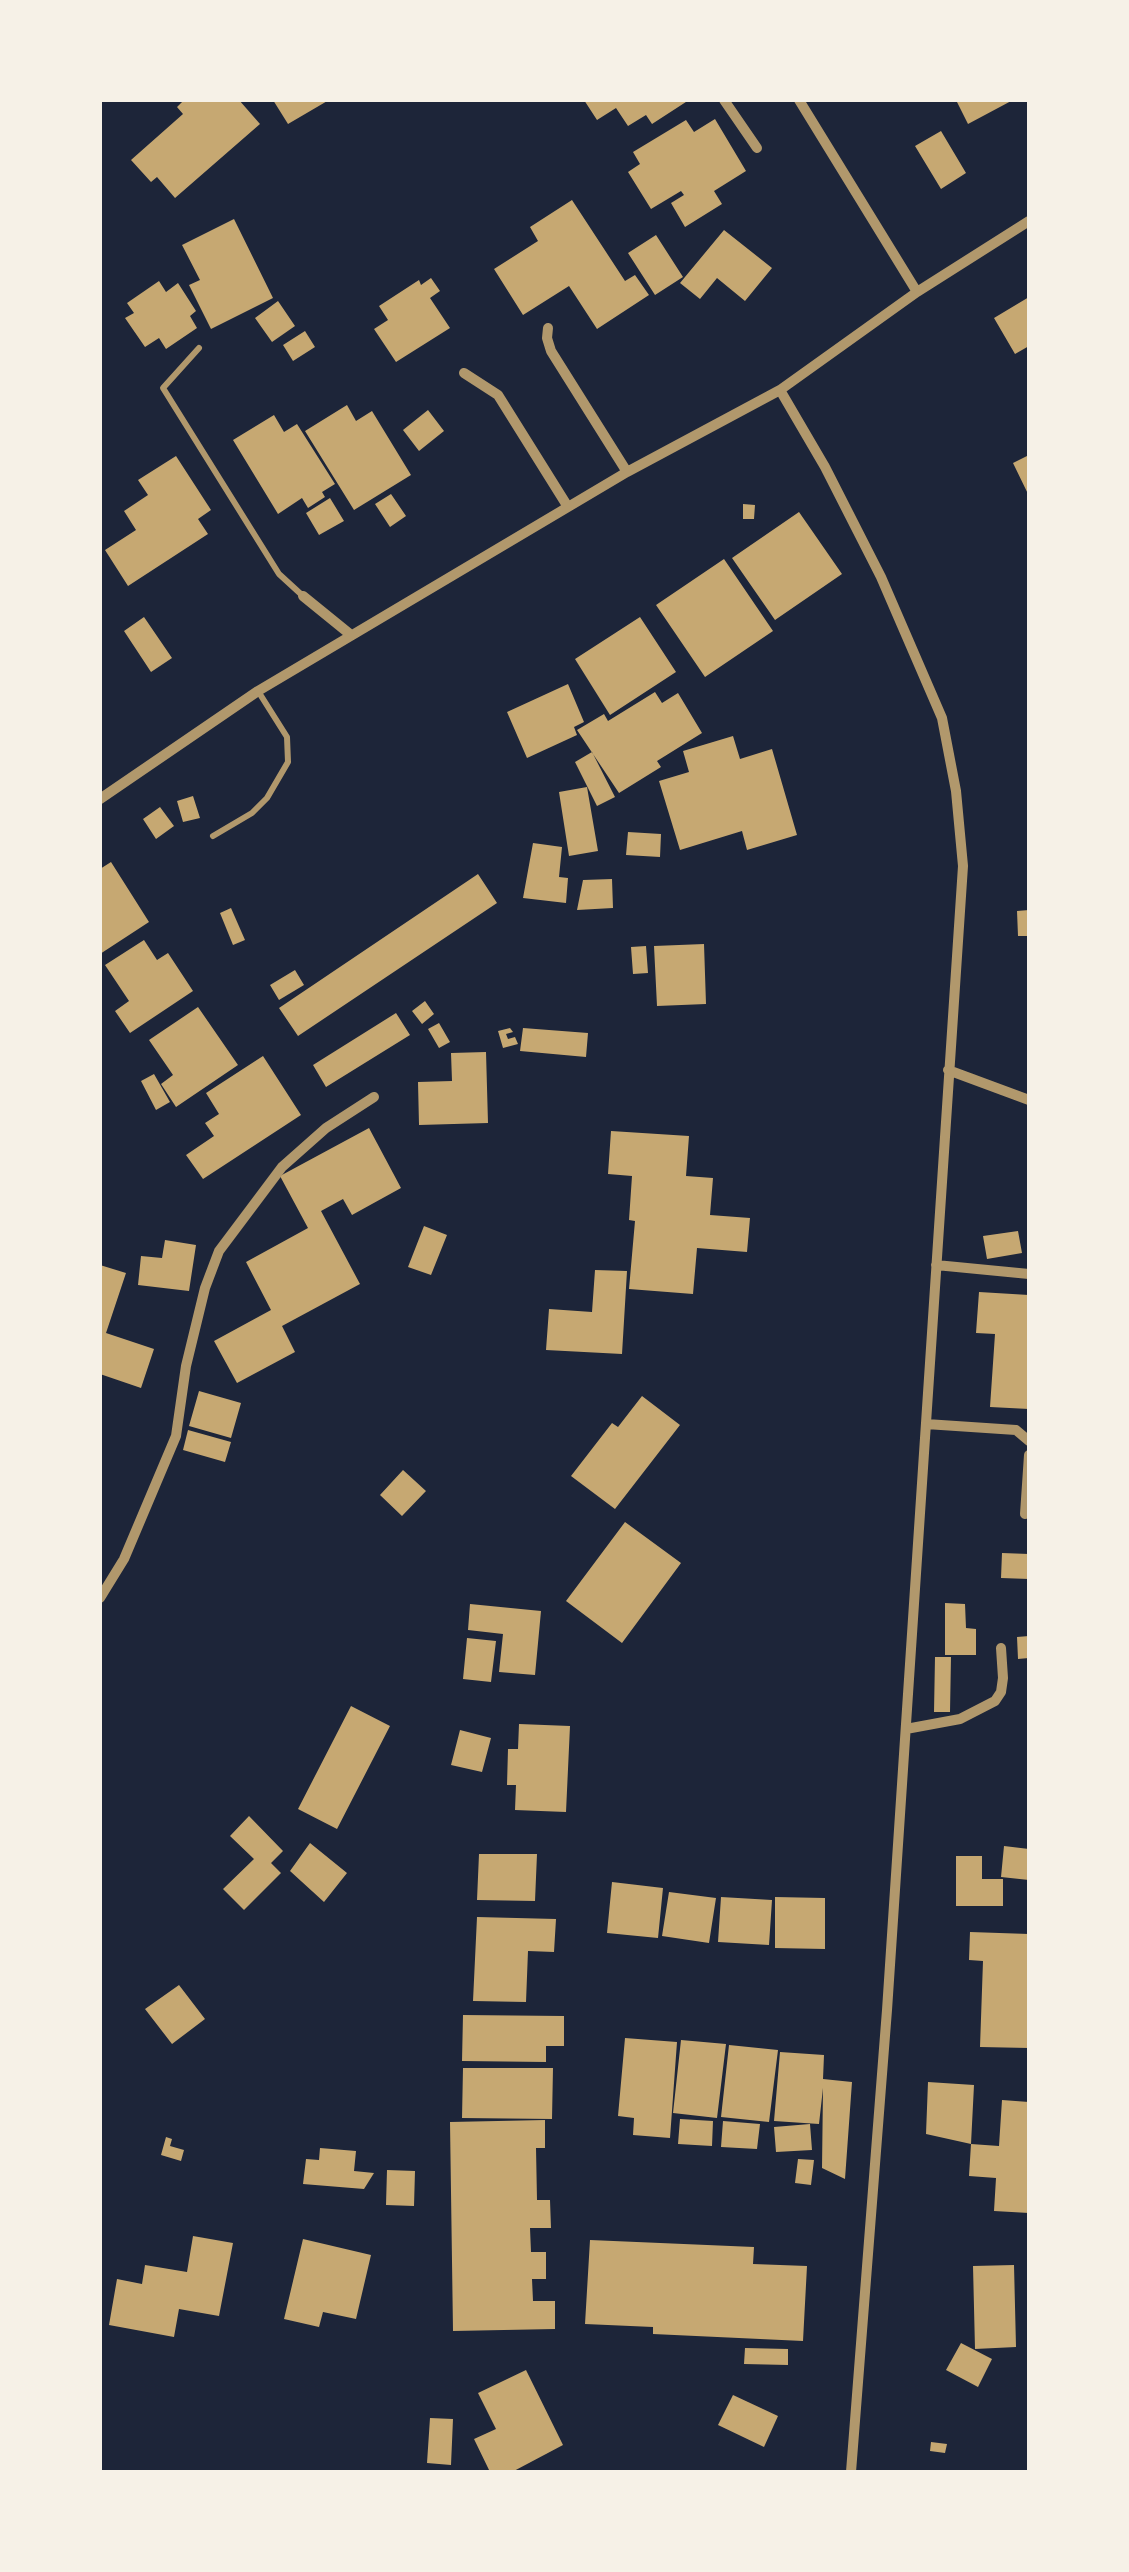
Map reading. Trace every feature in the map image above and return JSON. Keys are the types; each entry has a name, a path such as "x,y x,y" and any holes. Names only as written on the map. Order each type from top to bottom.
{"street":[{"path":"724,100 756,148"},
{"path":"799,100 917,292"},
{"path":"100,799 258,691 351,635 626,472 780,390 917,292 1029,221"},
{"path":"548,328 551,351 626,472"},
{"path":"464,373 498,395 568,506"},
{"path":"780,390 826,467 881,577 942,718 956,791 963,866 906,1729 851,2472"},
{"path":"302,596 351,635"},
{"path":"948,1070 1029,1100"},
{"path":"100,1598 124,1559 176,1436 186,1366 205,1288 220,1251 282,1167 326,1128 374,1097"},
{"path":"936,1265 1029,1274"},
{"path":"926,1424 1016,1430 1029,1441"},
{"path":"1025,1514 1029,1456"},
{"path":"906,1729 960,1719 995,1700 1003,1678 1001,1648"}],"lane":[{"path":"199,348 162,388 279,574 302,596"},
{"path":"213,836 252,813 267,798 288,762 286,737 258,691"}],"shaded area":[{"path":"100,100 1029,100 1029,2472 100,2472"}],"building":[{"path":"184,100 239,100 260,124 175,198 157,177 151,182 131,160 183,114 177,107"},
{"path":"273,100 329,100 288,124"},
{"path":"584,100 689,100 652,124 646,115 628,126 616,108 597,120"},
{"path":"956,100 1013,100 968,124"},
{"path":"715,119 746,171 714,191 722,204 685,227 671,203 684,195 681,191 651,209 628,172 640,164 633,152 686,120 694,132"},
{"path":"941,131 966,173 941,189 915,146"},
{"path":"572,200 625,281 635,275 649,295 597,329 569,286 523,315 494,269 538,241 530,227"},
{"path":"234,219 273,298 211,329 189,285 200,280 182,245"},
{"path":"724,230 772,268 745,301 717,278 700,299 680,283"},
{"path":"656,235 683,277 655,295 628,253"},
{"path":"431,278 440,291 430,298 450,328 396,362 374,329 388,320 379,306 419,280 421,285"},
{"path":"159,281 166,292 178,283 196,311 190,316 197,328 166,349 159,338 145,347 125,318 134,313 127,303"},
{"path":"1029,297 1029,346 1015,354 994,318"},
{"path":"278,301 295,326 272,342 255,318"},
{"path":"305,331 315,347 293,361 283,345"},
{"path":"347,405 356,421 372,411 411,475 354,510 305,431"},
{"path":"428,410 444,431 419,451 403,430"},
{"path":"274,415 284,432 297,424 335,484 322,492 325,497 308,508 302,498 278,514 233,440"},
{"path":"1029,455 1029,496 1013,463"},
{"path":"176,456 211,510 198,519 208,534 128,586 105,550 136,530 124,511 148,495 138,480"},
{"path":"391,494 406,516 390,527 375,504"},
{"path":"330,498 344,521 319,535 306,513"},
{"path":"743,504 755,505 754,519 743,519"},
{"path":"799,512 842,574 775,620 732,558"},
{"path":"724,559 773,631 705,677 656,605"},
{"path":"144,617 172,658 151,672 124,631"},
{"path":"640,617 676,672 610,715 575,659"},
{"path":"568,684 584,722 574,727 577,735 527,758 507,712"},
{"path":"655,692 662,703 678,693 702,733 657,761 661,767 619,793 577,730 604,714 608,721"},
{"path":"733,736 740,759 772,749 797,835 747,850 742,831 680,850 659,781 689,772 683,751"},
{"path":"592,752 615,797 597,806 575,762"},
{"path":"587,787 598,851 569,856 559,792"},
{"path":"193,796 200,818 183,822 177,801"},
{"path":"160,807 174,826 156,839 143,819"},
{"path":"628,832 661,834 660,857 626,855"},
{"path":"533,843 562,847 559,877 568,878 566,903 523,898"},
{"path":"111,862 149,922 100,954 100,869"},
{"path":"478,874 497,903 298,1036 279,1008"},
{"path":"612,879 613,908 577,910 583,880"},
{"path":"231,908 245,940 233,945 220,913"},
{"path":"1029,910 1029,936 1018,936 1017,911"},
{"path":"144,940 157,960 168,953 193,991 130,1033 115,1011 129,1001 105,965"},
{"path":"704,944 706,1004 657,1006 654,946"},
{"path":"646,946 648,973 633,974 631,947"},
{"path":"295,970 304,985 279,1000 270,985"},
{"path":"425,1001 434,1014 422,1024 412,1011"},
{"path":"198,1007 238,1065 176,1107 161,1084 173,1075 149,1040"},
{"path":"396,1013 410,1035 326,1087 313,1065"},
{"path":"439,1023 450,1042 439,1048 428,1029"},
{"path":"510,1028 513,1032 506,1034 508,1039 515,1037 518,1044 503,1048 498,1031"},
{"path":"523,1028 588,1033 586,1057 520,1051"},
{"path":"486,1052 488,1123 419,1125 418,1082 452,1081 451,1053"},
{"path":"263,1056 301,1115 203,1179 186,1155 214,1136 205,1123 219,1114 206,1093"},
{"path":"154,1074 170,1102 156,1110 141,1081"},
{"path":"369,1128 401,1188 352,1215 343,1199 321,1211 360,1284 282,1326 295,1352 237,1383 214,1341 271,1310 246,1262 308,1228 280,1176"},
{"path":"611,1131 689,1136 686,1176 713,1178 710,1215 750,1218 747,1252 697,1248 693,1294 629,1289 635,1221 629,1220 632,1176 608,1174"},
{"path":"424,1226 447,1235 431,1275 408,1267"},
{"path":"1018,1231 1022,1253 987,1259 983,1236"},
{"path":"165,1240 196,1245 189,1291 138,1285 141,1256 162,1258"},
{"path":"100,1265 126,1273 106,1333 154,1349 141,1388 100,1374"},
{"path":"595,1270 627,1271 622,1354 546,1350 549,1309 592,1312"},
{"path":"979,1292 1029,1295 1029,1409 990,1407 995,1334 976,1333"},
{"path":"199,1391 241,1403 231,1438 189,1426"},
{"path":"642,1396 680,1425 615,1509 571,1476 612,1423 618,1427"},
{"path":"188,1430 231,1442 225,1462 183,1450"},
{"path":"403,1470 426,1491 402,1516 380,1495"},
{"path":"625,1522 681,1563 622,1643 566,1601"},
{"path":"1002,1553 1029,1554 1029,1579 1001,1578"},
{"path":"945,1603 965,1604 966,1628 976,1629 976,1655 945,1655"},
{"path":"470,1604 541,1611 535,1675 499,1672 503,1634 468,1630"},
{"path":"1029,1636 1029,1658 1018,1659 1017,1637"},
{"path":"467,1638 496,1641 491,1682 463,1679"},
{"path":"935,1657 951,1657 950,1712 934,1712"},
{"path":"351,1706 390,1726 337,1829 298,1809"},
{"path":"519,1724 570,1726 566,1812 515,1810 516,1785 507,1785 508,1749 518,1749"},
{"path":"460,1730 491,1738 482,1772 451,1765"},
{"path":"249,1816 283,1851 271,1863 281,1873 244,1910 223,1889 254,1859 230,1836"},
{"path":"310,1843 347,1873 324,1902 290,1871"},
{"path":"1004,1846 1029,1849 1029,1880 1001,1877"},
{"path":"479,1854 537,1854 535,1901 477,1900"},
{"path":"956,1856 982,1856 982,1879 1003,1879 1003,1906 956,1906"},
{"path":"612,1882 663,1888 658,1938 607,1933"},
{"path":"669,1892 716,1898 709,1943 662,1936"},
{"path":"721,1897 772,1900 769,1945 718,1942"},
{"path":"775,1897 825,1898 825,1949 775,1948"},
{"path":"477,1917 556,1919 554,1952 528,1951 526,2002 473,2001"},
{"path":"970,1932 1029,1934 1029,2048 980,2047 983,1961 969,1960"},
{"path":"179,1985 205,2019 172,2044 145,2009"},
{"path":"463,2015 564,2016 564,2046 546,2046 546,2062 462,2061"},
{"path":"625,2038 677,2042 670,2138 633,2135 634,2118 618,2116"},
{"path":"681,2040 726,2044 717,2118 673,2113"},
{"path":"729,2045 778,2050 769,2122 721,2117"},
{"path":"780,2052 824,2055 823,2079 852,2082 845,2179 822,2168 823,2088 819,2124 774,2121"},
{"path":"463,2068 553,2068 552,2119 462,2118"},
{"path":"928,2082 974,2085 971,2144 926,2134"},
{"path":"1002,2100 1029,2102 1029,2213 994,2211 996,2178 969,2176 971,2144 999,2146"},
{"path":"680,2119 713,2121 712,2146 678,2144"},
{"path":"545,2120 545,2148 536,2148 537,2200 550,2200 551,2228 530,2228 531,2252 546,2252 546,2279 532,2279 533,2301 555,2301 555,2329 453,2331 450,2122"},
{"path":"723,2121 760,2124 757,2149 721,2147"},
{"path":"810,2124 812,2150 776,2152 774,2127"},
{"path":"166,2137 172,2139 170,2146 184,2150 181,2161 161,2155"},
{"path":"320,2148 356,2151 354,2171 374,2173 364,2189 303,2184 306,2159 319,2160"},
{"path":"798,2159 814,2160 811,2185 795,2183"},
{"path":"387,2170 415,2171 414,2206 386,2205"},
{"path":"193,2236 233,2243 219,2316 179,2309 174,2337 109,2325 117,2279 142,2284 145,2265 187,2272"},
{"path":"303,2239 371,2255 356,2319 323,2312 319,2327 284,2319"},
{"path":"590,2240 754,2247 753,2264 807,2266 803,2341 653,2334 653,2327 585,2324"},
{"path":"1014,2265 1016,2347 975,2349 973,2266"},
{"path":"961,2343 992,2359 978,2387 946,2370"},
{"path":"745,2348 788,2349 788,2365 744,2364"},
{"path":"526,2370 563,2445 512,2472 490,2472 474,2439 496,2429 478,2393"},
{"path":"733,2395 778,2416 764,2447 718,2425"},
{"path":"430,2418 453,2419 451,2465 427,2463"},
{"path":"931,2442 947,2444 945,2453 930,2451"}]}
